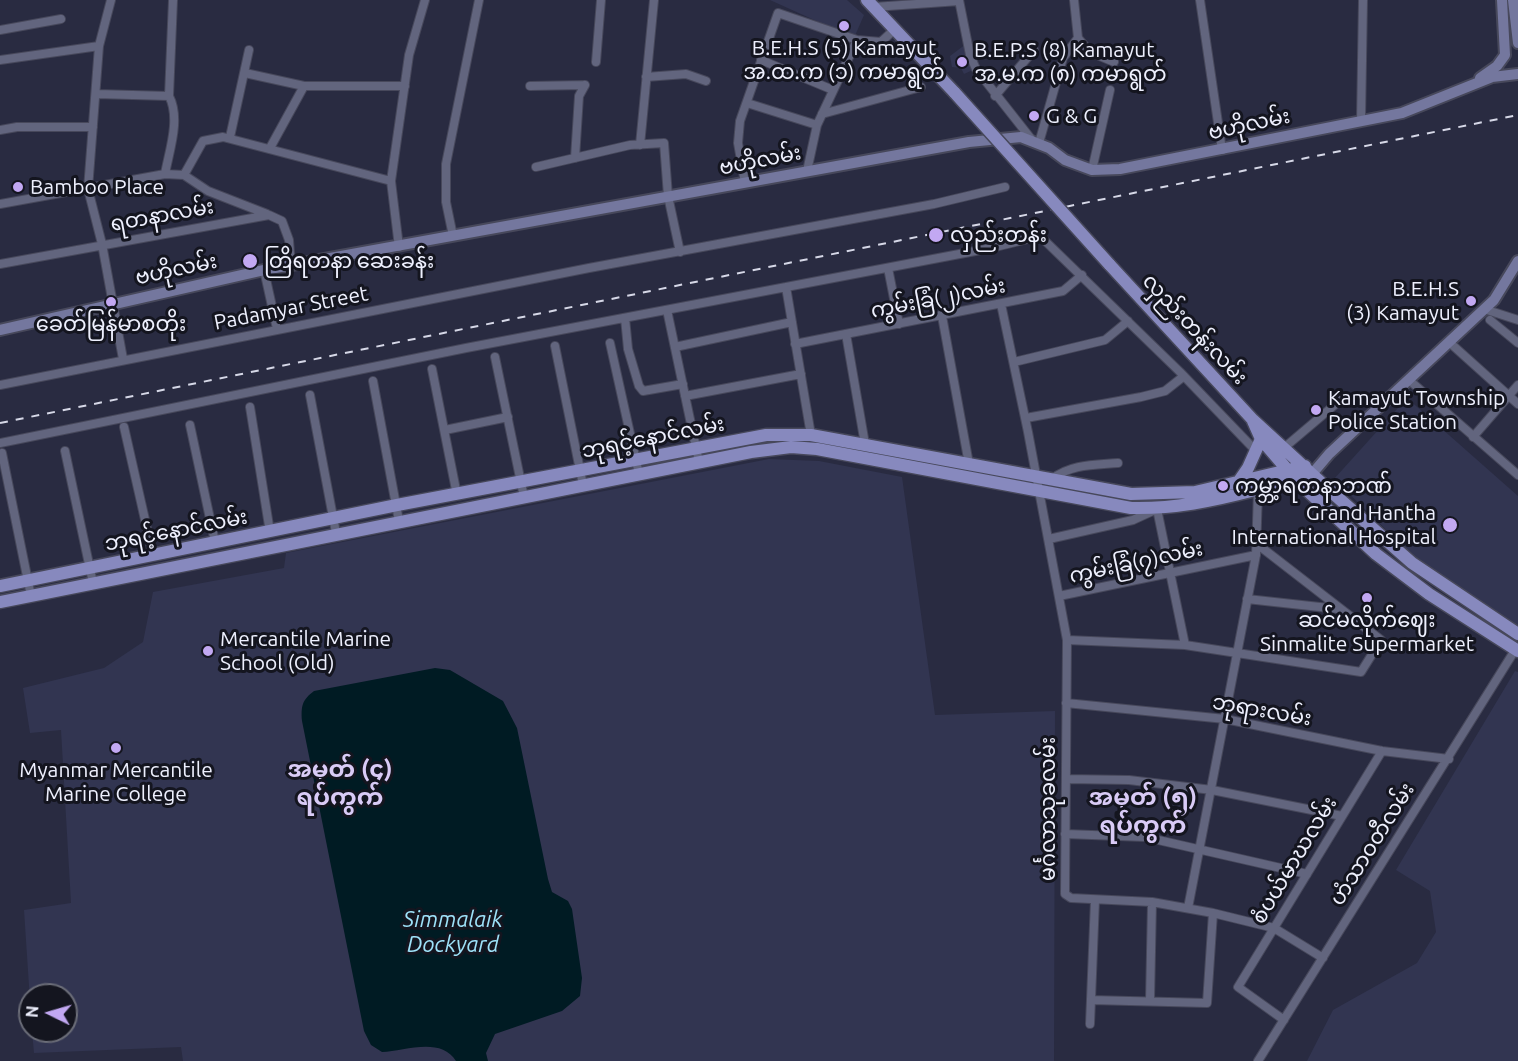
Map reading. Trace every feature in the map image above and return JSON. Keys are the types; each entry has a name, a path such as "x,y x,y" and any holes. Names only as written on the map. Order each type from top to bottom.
{"main road":[{"path":"1469,88 1497,66 1505,56 1502,0"},
{"path":"1513,0 1518,43"},
{"name":"လှည်းတန်းလမ်း","path":"871,3 1253,420 1286,447 1308,470"},
{"name":"ဗဟိုလမ်း","path":"0,330 264,270 291,267 969,142 1021,137 1035,142 1065,160 1092,170 1120,169 1401,113 1492,77 1518,75"},
{"path":"1518,261 1494,300 1329,454 1308,470 1412,563 1518,634"},
{"name":"လှည်းတန်းလမ်း","path":"1253,420 1258,445 1376,554 1429,594 1517,649"},
{"name":"ဘုရင့်နောင်လမ်း","path":"0,586 397,505 766,435 811,435 1131,494 1195,492 1293,476"},
{"path":"857,457 862,444"},
{"path":"1237,484 1258,445"},
{"name":"ဘုရင့်နောင်လမ်း","path":"0,602 336,533 699,462 791,447 857,457 1040,493 1131,508 1157,509 1200,504 1257,490 1308,470"},
{"path":"917,469 919,454"},
{"path":"973,465 974,480"}],"street":[{"path":"111,0 99,46 88,189 102,244 123,360"},
{"path":"165,174 174,124 174,105 169,96 173,0"},
{"path":"399,247 391,181 410,55 425,0"},
{"path":"453,236 446,202 446,164 479,0"},
{"path":"596,62 601,0"},
{"path":"640,145 654,0"},
{"path":"1074,0 1078,38 1090,52 1114,62"},
{"path":"1200,0 1222,150"},
{"path":"1361,121 1363,0"},
{"path":"871,3 959,1 969,55 978,73 1035,142"},
{"path":"745,183 738,143 740,121 779,12 857,40 881,42 895,29"},
{"path":"0,30 61,19"},
{"path":"1035,142 1063,58 1078,38"},
{"path":"807,171 822,114 857,40"},
{"path":"0,60 99,46"},
{"path":"230,137 249,50"},
{"path":"995,96 1034,50"},
{"path":"761,60 833,90"},
{"path":"245,73 304,86 405,86"},
{"path":"646,78 686,74 706,81"},
{"path":"530,86 585,85 579,96 575,158"},
{"path":"270,148 304,86"},
{"path":"822,114 921,87"},
{"path":"1092,170 1110,90"},
{"path":"96,94 169,96"},
{"path":"747,103 818,125"},
{"path":"0,130 17,127 93,127"},
{"path":"184,176 203,141 230,137 391,181"},
{"path":"536,167 640,145 664,143 668,196 680,252"},
{"path":"0,204 165,174 184,176 208,191 282,221 289,240 291,267"},
{"name":"Padamyar Street","path":"0,385 589,268 983,194 1005,187"},
{"name":"ရတနာလမ်း","path":"0,264 269,214"},
{"path":"0,443 1040,236 1258,445"},
{"path":"888,268 899,324"},
{"path":"264,270 277,329"},
{"name":"ကွမ်းခြံ(၂)လမ်း","path":"795,344 1063,291 1082,275"},
{"path":"786,287 811,435"},
{"name":"မင်္ဂလာသုခလမ်း","path":"1001,304 1026,418 1067,640 1065,894 1071,898 1152,902 1213,913 1274,928 1323,958"},
{"path":"1484,309 1518,320"},
{"path":"667,310 699,462"},
{"path":"942,316 973,465"},
{"path":"625,318 628,349 639,386 643,391 683,384"},
{"path":"1490,320 1518,343"},
{"path":"1014,362 1105,340 1128,321"},
{"path":"675,347 792,322"},
{"path":"846,334 862,444"},
{"path":"610,342 639,474"},
{"path":"1449,342 1518,404"},
{"path":"555,346 584,485"},
{"path":"495,357 524,497"},
{"path":"432,369 457,495"},
{"path":"686,396 801,374"},
{"path":"1026,418 1165,391 1184,376"},
{"path":"1408,380 1518,475"},
{"path":"374,381 399,521"},
{"path":"1473,437 1518,385"},
{"path":"310,395 336,533"},
{"path":"1286,447 1344,397"},
{"path":"250,407 270,532"},
{"path":"445,430 508,417"},
{"path":"190,425 215,542"},
{"path":"124,427 153,555"},
{"path":"64,451 93,583"},
{"path":"2,453 31,596"},
{"path":"1052,479 1062,471 1080,466 1118,463"},
{"path":"1188,908 1256,555 1257,490"},
{"path":"1049,539 1133,520 1157,509 1185,645"},
{"path":"297,525 301,541"},
{"path":"1067,640 1185,645 1361,672 1381,640 1257,544"},
{"name":"ကွမ်းခြံ(၇)လမ်း","path":"1059,596 1256,555"},
{"path":"1247,599 1339,609"},
{"name":"ဟံသာဝတီလမ်း","path":"1258,1061 1517,649"},
{"name":"ဘုရားလမ်း","path":"1066,703 1225,719 1382,751 1449,759"},
{"name":"စံပယ်မာဃလမ်း","path":"1284,1020 1238,988 1382,751"},
{"path":"1066,779 1129,780 1212,790 1342,816"},
{"path":"1065,834 1145,837 1307,874"},
{"path":"1090,1024 1095,900"},
{"path":"1150,1001 1152,902"},
{"path":"1091,1000 1207,1003 1213,913"}],"shaded area":[{"name":"B.E.H.S (5) Kamayut အ.ထ.က (၁) ကမာရွတ်","path":"770,0 847,0 864,15 854,38"},
{"name":"B.E.P.S (8) Kamayut အ.မ.က (၈) ကမာရွတ်","path":"966,44 975,69 964,74 961,68 952,67 950,56"},
{"name":"Grand Hantha International Hospital","path":"1407,398 1518,496 1518,627 1411,554 1334,479"},
{"path":"769,459 819,461 902,477 935,715 1055,711 1054,1061 183,1061 181,1047 34,1053 33,1043 78,1043 78,983 29,983 24,910 71,903 61,730 30,733 23,688 104,668 143,642 153,592 284,568 286,553"},
{"path":"1515,671 1518,672 1518,1061 1307,1061 1333,1010 1417,963 1436,932 1430,891 1396,870"}],"water":[{"name":"Simmalaik Dockyard","path":"435,668 450,670 503,701 517,728 548,879 552,892 568,901 572,909 582,978 580,996 562,1011 495,1034 486,1053 488,1061 456,1061 449,1053 432,1047 382,1052 371,1045 364,1031 302,721 303,704 314,691"}],"railway":[{"path":"0,423 1518,115"}],"place":[{"name":"B.E.H.S (5) Kamayut အ.ထ.က (၁) ကမာရွတ်","path":"844,26"},
{"name":"B.E.P.S (8) Kamayut အ.မ.က (၈) ကမာရွတ်","path":"962,62"},
{"name":"G & G","path":"1034,116"},
{"name":"Bamboo Place","path":"18,187"},
{"name":"လှည်းတန်း","path":"936,235"},
{"name":"တြိရတနာ ဆေးခန်း","path":"250,261"},
{"name":"B.E.H.S (3) Kamayut","path":"1471,301"},
{"name":"ခေတ်မြန်မာစတိုး","path":"111,302"},
{"name":"Kamayut Township Police Station","path":"1316,410"},
{"name":"ကမ္ဘာ့ရတနာဘဏ်","path":"1223,486"},
{"name":"Grand Hantha International Hospital","path":"1450,525"},
{"name":"ဆင်မလိုက်ဈေး Sinmalite Supermarket","path":"1367,598"},
{"name":"Mercantile Marine School (Old)","path":"208,651"},
{"name":"Myanmar Mercantile Marine College","path":"116,748"}],"district":[{"name":"အမှတ် (၄) ရပ်ကွက်","path":"340,783"},
{"name":"အမှတ် (၅) ရပ်ကွက်","path":"1143,811"}]}
